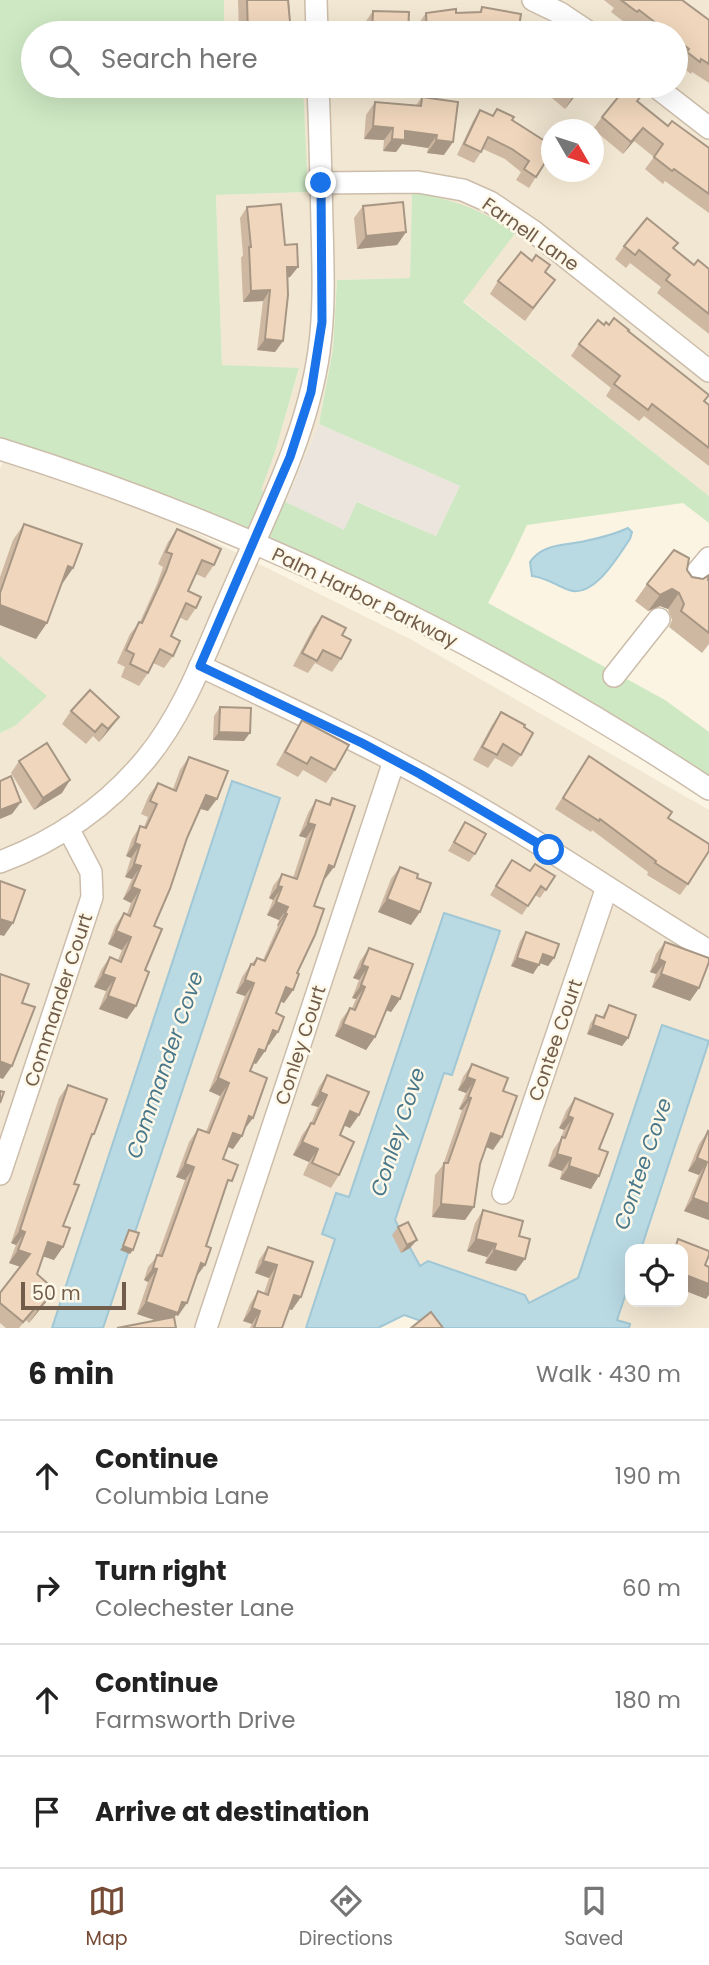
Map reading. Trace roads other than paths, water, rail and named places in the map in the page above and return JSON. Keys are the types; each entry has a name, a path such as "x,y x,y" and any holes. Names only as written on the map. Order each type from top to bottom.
{"street":[{"path":"316,0 317,21"},
{"path":"533,0 573,21"},
{"path":"0,862 34,848 68,828 112,794 146,758 179,708 200,666 296,441 315,374 321,336 323,299 318,98"},
{"path":"670,98 709,128"},
{"name":"Farnell Lane","path":"321,183 418,181 463,190 490,202 533,231 709,371"},
{"name":"Palm Harbor Parkway","path":"0,449 98,483 253,544 415,619 587,712 709,789"},
{"path":"688,583 709,558"},
{"path":"614,677 659,619"},
{"path":"200,666 394,761 508,825 709,951"},
{"name":"Conley Court","path":"206,1328 394,761"},
{"name":"Commander Court","path":"0,1174 92,897 91,872 68,828"},
{"name":"Contee Court","path":"503,1193 607,887"}],"water":[{"path":"628,528 632,532 630,539 612,565 587,588 569,590 532,576 530,562 541,551"},
{"name":"Commander Cove","path":"232,781 280,798 103,1328 52,1328"},
{"path":"444,913 500,931 452,1075 444,1073 395,1220 420,1266 428,1261 525,1295 529,1303 578,1278 662,1025 709,1041 643,1244 625,1244 625,1296 617,1320 630,1324 629,1328 442,1328 404,1315 378,1328 306,1328 335,1239 322,1234 336,1193 349,1197"}],"water label":[{"name":"Conley Cove","path":"398,1132"},
{"name":"Contee Cove","path":"643,1164"}]}
